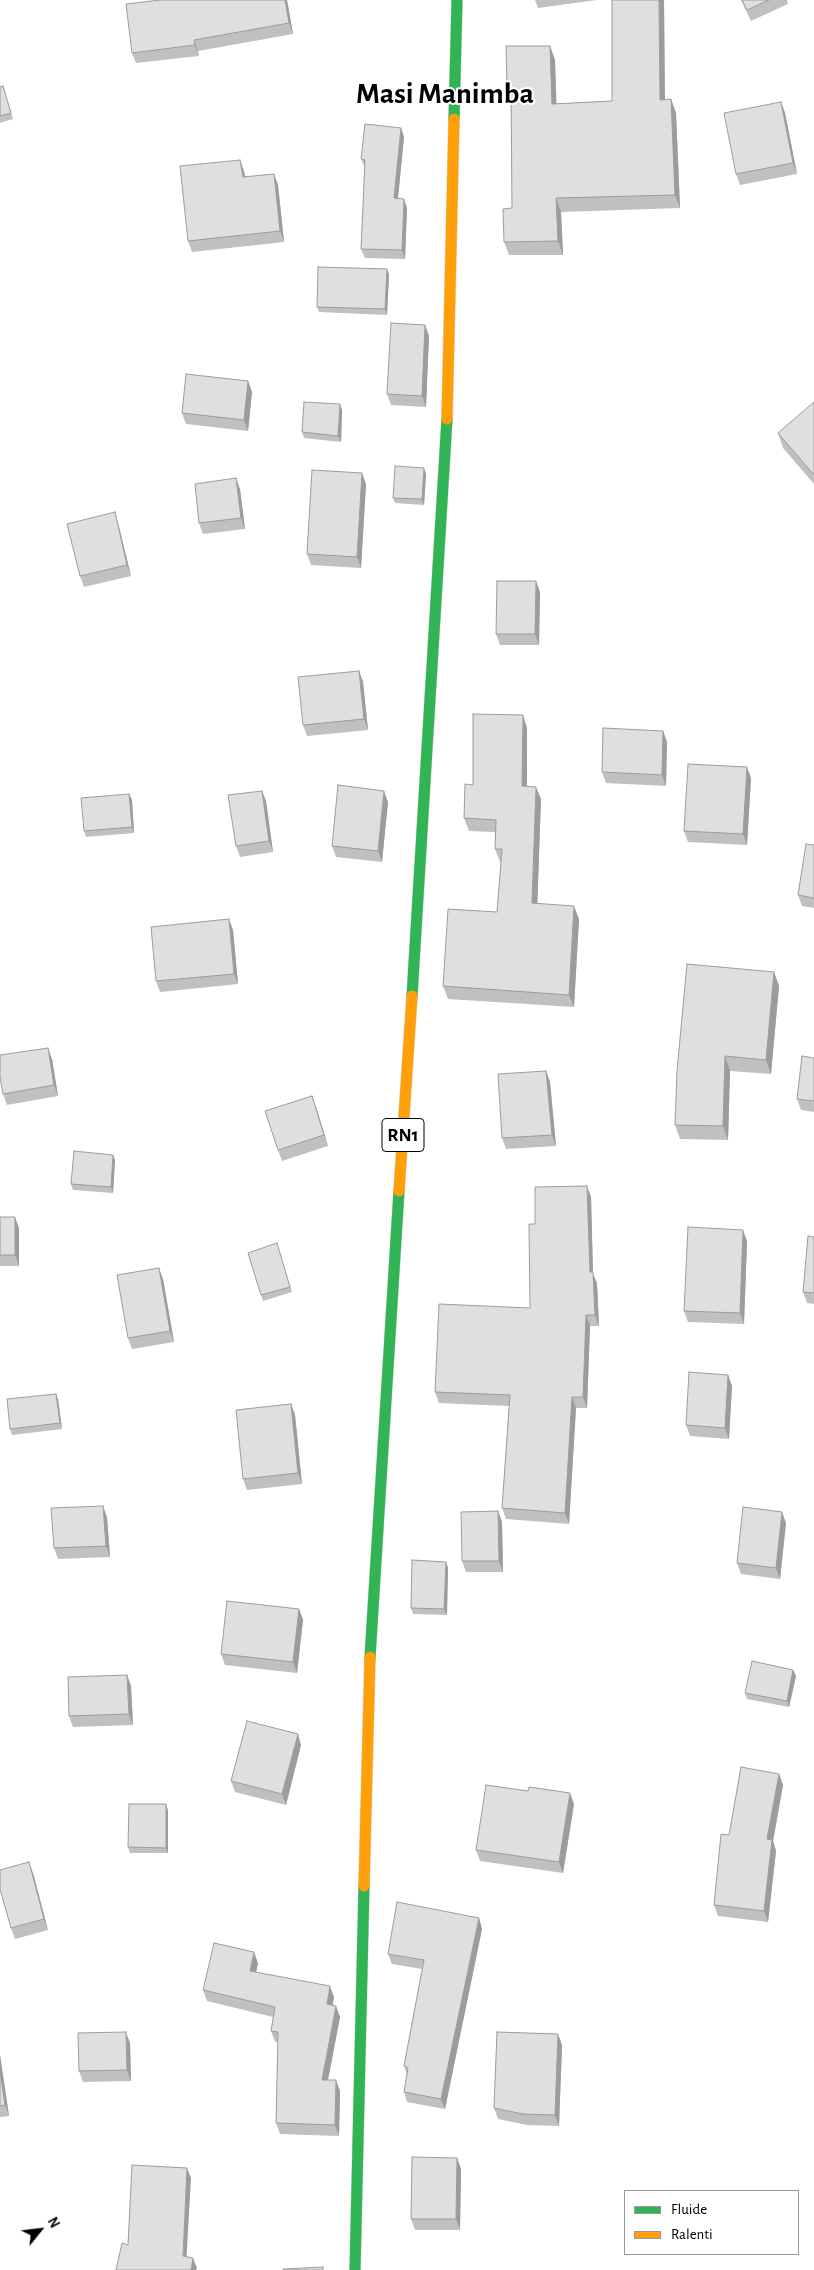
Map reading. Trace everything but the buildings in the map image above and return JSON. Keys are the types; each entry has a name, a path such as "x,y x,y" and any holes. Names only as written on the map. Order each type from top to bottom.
{"highway":[{"name":"RN1","path":"355,2270 370,1655 446,459 457,0"}],"traffic: fast":[{"path":"454,119 457,0"},
{"path":"412,996 447,419"},
{"path":"370,1657 399,1191"},
{"path":"355,2270 364,1886"}],"traffic: slow":[{"path":"447,419 454,119"},
{"path":"399,1191 412,996"},
{"path":"364,1886 370,1657"}],"district":[{"name":"Masi Manimba","path":"445,94"}]}
